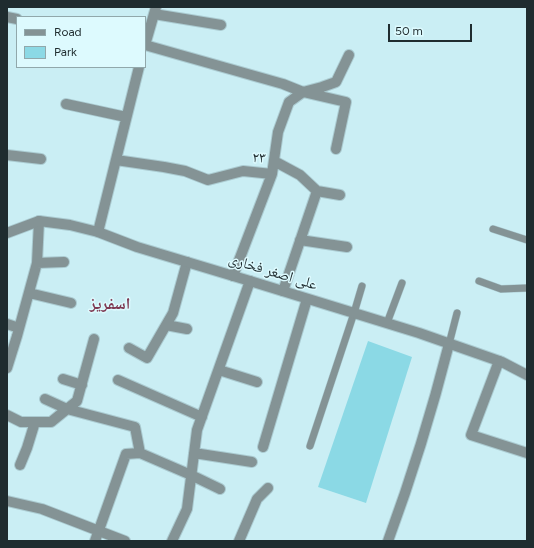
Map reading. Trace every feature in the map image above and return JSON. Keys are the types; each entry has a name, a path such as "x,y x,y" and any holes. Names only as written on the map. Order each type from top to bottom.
{"street":[{"path":"146,42 155,10 221,25"},
{"path":"146,45 283,84 302,92 346,102 336,149"},
{"name":"۲۳","path":"116,160 185,171 208,180 243,171 272,174 278,132 289,102 302,92 336,82 348,55"},
{"path":"98,232 139,68"},
{"path":"66,104 126,117"},
{"path":"7,155 41,159"},
{"path":"274,161 300,175 317,191 340,195"},
{"path":"233,276 272,174"},
{"path":"283,291 317,191"},
{"path":"7,368 37,263 40,221"},
{"name":"علی اصغر فخاری","path":"7,233 40,221 70,225 98,232 137,247 387,323 499,361 527,375"},
{"path":"300,240 347,246"},
{"path":"37,263 64,262"},
{"path":"129,348 148,358 173,313 187,262"},
{"path":"172,541 187,509 197,430 250,281"},
{"path":"29,293 72,303"},
{"path":"263,447 307,298"},
{"path":"7,324 19,328"},
{"path":"166,326 187,329"},
{"path":"7,415 21,422 51,422 77,402 94,339"},
{"path":"388,541 406,493 431,413 449,344"},
{"path":"499,361 471,435 527,453"},
{"path":"218,370 257,382"},
{"path":"63,379 82,385"},
{"path":"118,380 202,417"},
{"path":"45,399 68,409 135,426 140,453"},
{"path":"20,465 36,422"},
{"path":"95,541 126,454 140,453 220,489"},
{"path":"194,453 252,462"},
{"path":"239,541 257,499 268,488"},
{"path":"7,501 42,509 125,541"}],"lane":[{"path":"493,229 527,240"},
{"path":"479,281 501,289 527,288"},
{"path":"387,323 402,283"},
{"path":"310,446 362,286"},
{"path":"449,344 457,313"}],"green space":[{"path":"368,341 412,357 366,503 318,487"}],"district":[{"name":"اسفریز","path":"110,304"}]}
